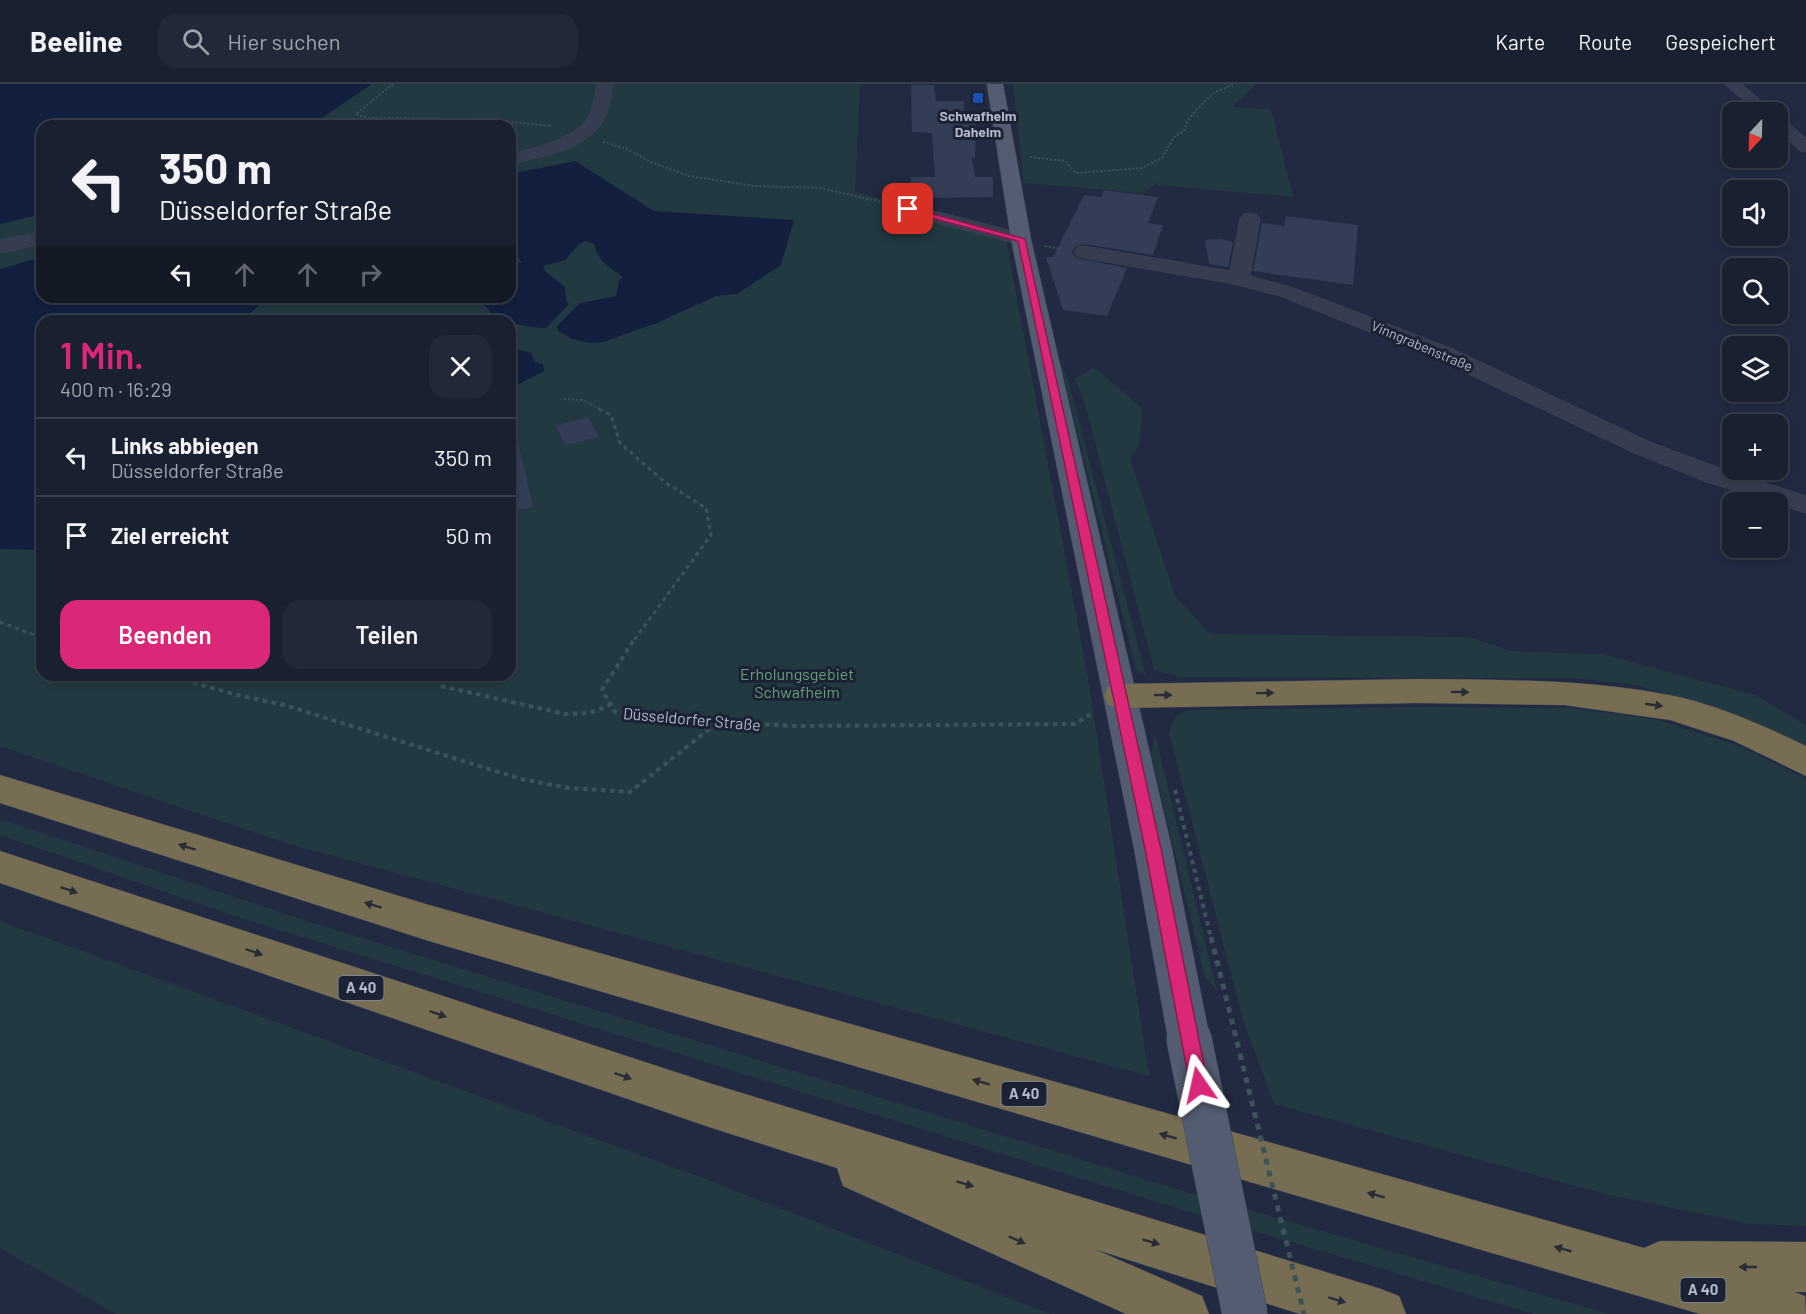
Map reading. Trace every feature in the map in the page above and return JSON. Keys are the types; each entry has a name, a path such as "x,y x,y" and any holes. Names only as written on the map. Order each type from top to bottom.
{"highway":[{"path":"1120,696 1419,691 1564,693 1671,708 1746,732 1806,762"},
{"name":"A 40","path":"0,789 429,923 1787,1314"},
{"name":"A 40","path":"0,867 709,1105 1381,1314"},
{"path":"709,1105 1184,1314"},
{"path":"1619,1266 1806,1267"}],"main road":[{"path":"995,84 1021,239 1153,849 1245,1314"}],"street":[{"path":"516,158 543,151 576,135 595,121 605,84"},
{"path":"1734,84 1755,102"},
{"path":"1788,131 1806,147"},
{"path":"895,205 921,207 1021,239"},
{"path":"1240,280 1250,219"},
{"path":"0,247 36,239"},
{"name":"Vinngrabenstraße","path":"1084,252 1240,280 1287,292 1445,354 1641,447 1716,476 1806,505"}],"path":[{"path":"393,84 356,114 368,118 509,120"},
{"path":"1023,157 1065,161 1076,173 1142,168 1162,158 1174,137 1184,131 1192,114 1215,92 1235,84"},
{"path":"516,122 611,143 689,176 754,186 820,188 895,205"},
{"path":"1021,239 1042,246 1084,252"},
{"name":"Düsseldorfer Straße","path":"564,399 583,400 611,415 620,442 666,483 706,508 711,535 634,640 603,690 615,712 717,722 798,726 1075,724 1120,696"},
{"path":"0,622 36,636"},
{"path":"188,681 288,706 521,779 569,788 630,792 717,722"},
{"path":"441,686 572,714 590,713 610,705"},
{"path":"1240,1054 1304,1314"}],"green space":[{"name":"Erholungsgebiet Schwafheim","path":"0,84 860,84 855,192 896,203 891,208 1006,239 1089,684 1149,1076 285,843 0,746"},
{"path":"1013,84 1256,84 1232,107 1271,109 1293,197 1156,185 1159,181 1143,193 1024,183"},
{"path":"1059,358 1068,380 1146,676 1136,669"},
{"path":"1094,367 1143,409 1139,446 1130,458 1175,596 1210,634 1469,637 1511,651 1602,654 1755,695 1806,725 1806,749 1704,704 1636,685 1571,678 1182,677 1154,670 1085,404 1075,379"},
{"path":"1572,708 1658,720 1742,747 1806,779 1806,1226 1751,1224 1605,1194 1274,1104 1243,1020 1169,733 1175,717 1189,710"},
{"path":"1155,734 1217,991 1205,977 1151,754"},
{"path":"0,819 307,921 1170,1187 1609,1314 1534,1314 1173,1207 238,917 0,835"},
{"path":"0,921 703,1178 1050,1314 116,1314 0,1248"}],"water":[{"path":"0,84 372,84 319,120 36,120 36,215 0,224"},
{"path":"575,161 654,211 794,220 781,265 737,294 716,296 657,323 603,342 590,343 572,339 558,331 557,326 580,303 616,296 619,281 623,277 602,260 594,244 585,241 579,244 565,260 543,266 546,272 565,287 566,300 569,304 546,328 516,323 516,315 493,315 484,303 516,303 516,262 522,263 516,256 516,173"},
{"path":"36,259 36,303 262,303 248,315 36,315 36,550 0,549 0,269"},
{"path":"516,349 531,353 535,362 543,364 544,371 517,385 516,391"}],"building":[{"path":"911,85 934,85 936,101 964,101 964,112 976,113 975,158 972,158 975,177 993,177 993,197 930,198 920,194 911,198 911,177 935,177 932,133 912,132"},
{"path":"1104,190 1158,197 1148,223 1163,225 1153,255 1084,244 1075,247 1072,252 1076,258 1127,268 1107,316 1063,310 1046,257 1053,257 1084,195 1101,197"},
{"path":"1286,216 1358,225 1353,285 1253,271 1262,223 1284,226"},
{"path":"1219,239 1233,242 1228,267 1209,264 1205,240"},
{"path":"588,417 599,437 565,445 556,426"},
{"path":"516,445 519,445 533,507 516,510"}],"place":[{"name":"Schwafheim Daheim","path":"978,98"}],"route":[{"path":"908,209 1021,239 1153,849 1199,1085"}]}
